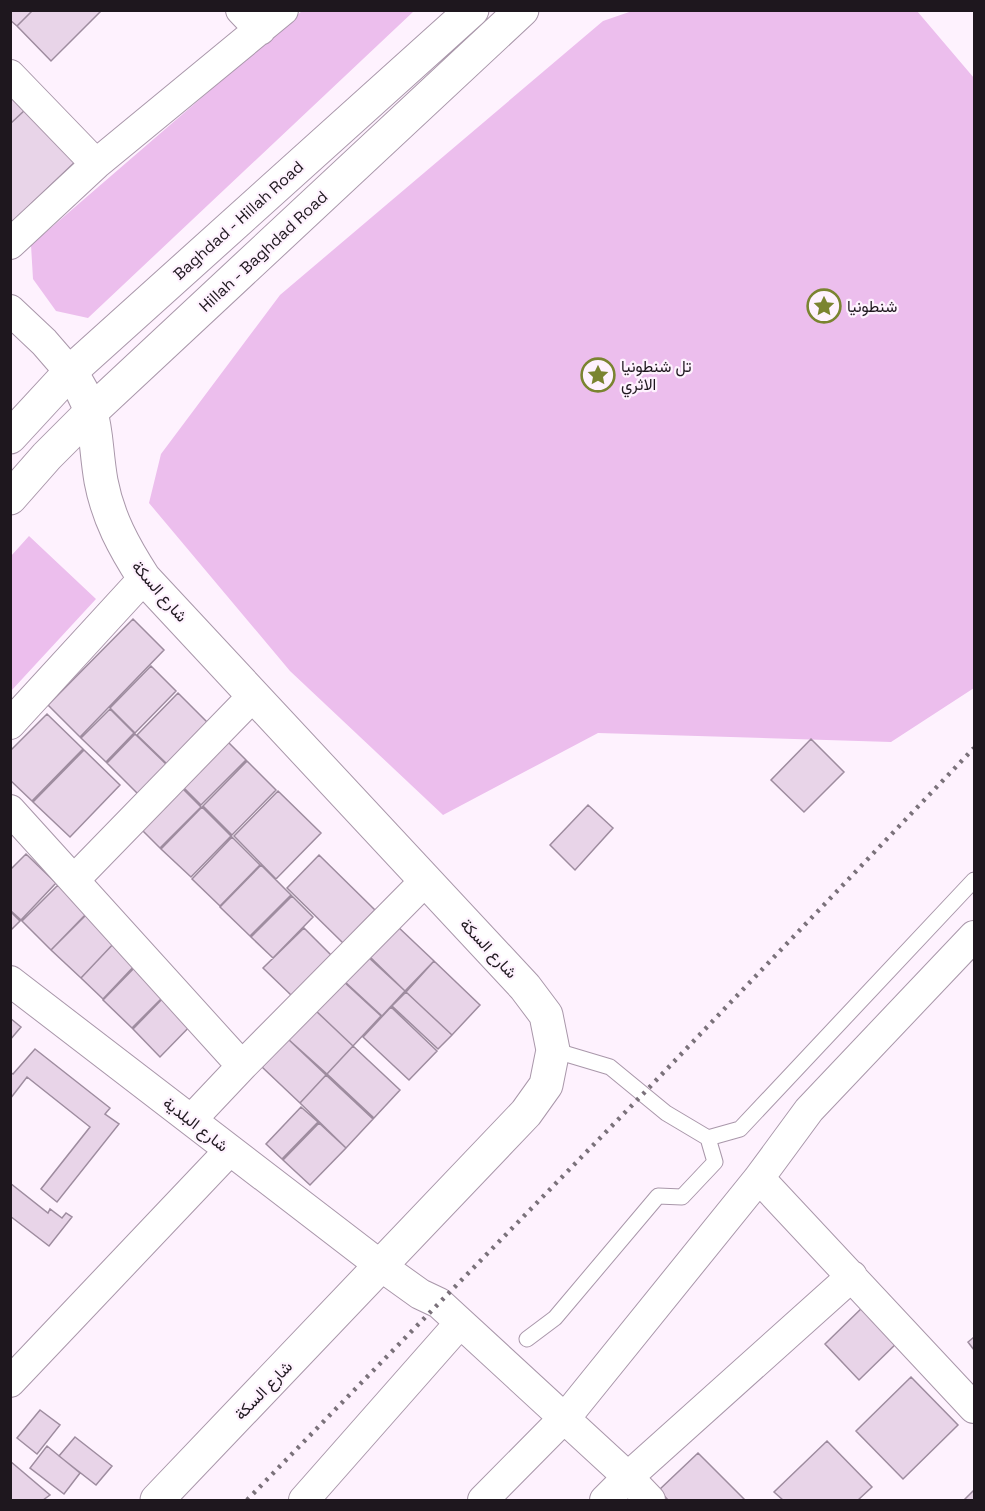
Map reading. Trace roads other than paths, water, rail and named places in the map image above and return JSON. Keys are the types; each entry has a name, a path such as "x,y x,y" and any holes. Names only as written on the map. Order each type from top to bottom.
{"street":[{"path":"10,244 250,20 282,10"},
{"name":"Baghdad - Hillah Road","path":"10,437 70,372 472,10"},
{"name":"Hillah - Baghdad Road","path":"10,498 47,456 92,411 522,10"},
{"path":"10,75 96,164"},
{"path":"10,310 44,342 70,372"},
{"name":"شارع السكة","path":"70,372 92,411 101,481 110,515 124,548 144,578 525,987 546,1016 553,1050 546,1085 526,1113 157,1500"},
{"path":"10,724 144,578"},
{"path":"74,880 254,695"},
{"path":"10,810 242,1066"},
{"path":"191,1120 426,880"},
{"path":"483,1500 564,1418 759,1178 809,1110 975,936"},
{"name":"شارع البلدية","path":"10,981 381,1266 420,1294 439,1303 650,1500"},
{"path":"11,1381 230,1150"},
{"path":"759,1178 975,1407"},
{"path":"605,1500 852,1276"},
{"path":"304,1500 460,1323"}],"lane":[{"path":"708,1138 741,1129 975,880"},
{"path":"527,1339 555,1318 658,1196 682,1197 715,1162 708,1138 666,1113 610,1067 553,1050"}],"railway":[{"path":"247,1500 643,1094 974,748"}],"place":[{"name":"شنطونيا","path":"824,306"},
{"name":"تل شنطونيا الاثري","path":"598,375"}]}
